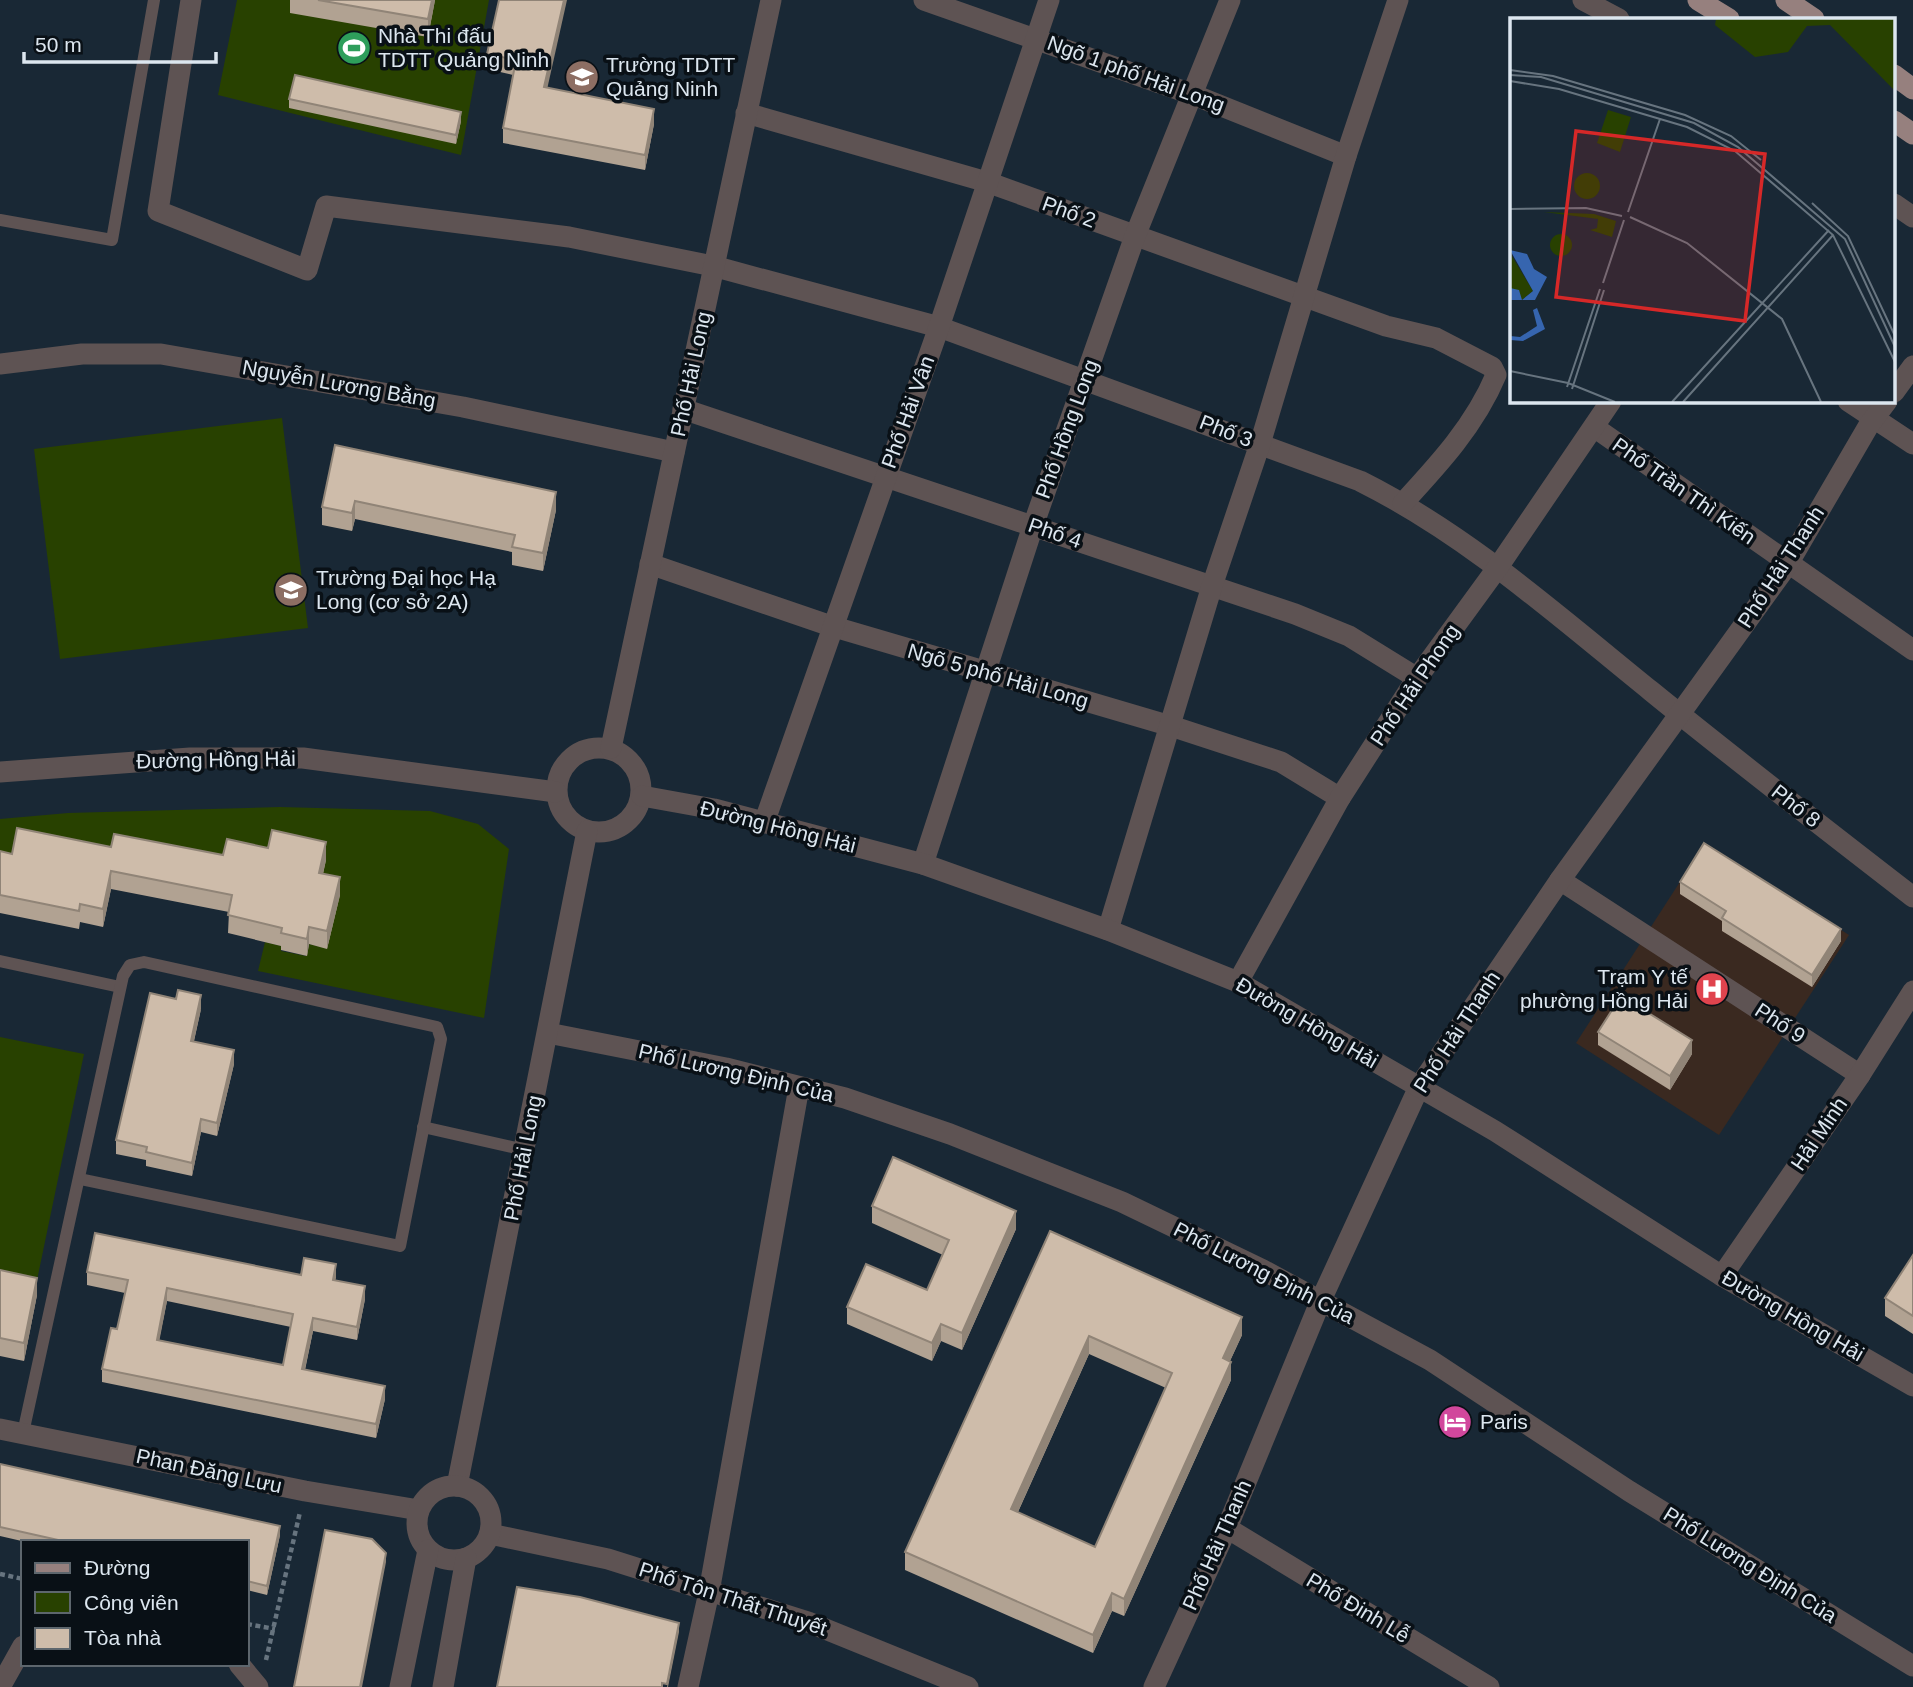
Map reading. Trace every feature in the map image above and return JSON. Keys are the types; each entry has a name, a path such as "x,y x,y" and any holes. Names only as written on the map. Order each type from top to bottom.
{"main road":[{"path":"1698,0 1727,18"},
{"path":"1786,0 1813,18"},
{"path":"1896,76 1913,89"},
{"path":"1896,122 1913,134"}],"street":[{"name":"Phố 3","path":"191,0 158,211 307,270 326,206 569,237 713,266 939,327 1086,378 1360,481 1404,503 1499,567 1679,714"},
{"name":"Phố Hải Long","path":"611,748 771,0"},
{"name":"Ngõ 1 phố Hải Long","path":"924,0 1037,37 1194,95 1346,156"},
{"name":"Phố Hải Vân","path":"764,823 831,626 939,327 1049,0"},
{"name":"Phố Hồng Long","path":"923,864 1033,526 1135,236 1230,0"},
{"path":"1108,930 1212,586 1305,298 1346,156 1398,0"},
{"path":"1583,0 1617,18"},
{"name":"Phố 2","path":"746,113 987,182 1386,327 1436,338 1492,367 1496,375 1488,393 1449,453 1404,503"},
{"path":"1896,205 1913,217"},
{"name":"Nguyễn Lương Bằng","path":"0,364 82,354 161,354 463,407 674,452"},
{"path":"1896,389 1913,366"},
{"name":"Phố Hải Phong","path":"1238,982 1340,797 1417,678 1499,567 1610,402"},
{"path":"1852,402 1881,409 1913,444"},
{"name":"Phố 4","path":"683,409 1212,586 1349,636 1417,678"},
{"name":"Phố Hải Thanh","path":"1154,1687 1227,1528 1321,1300 1419,1087 1560,880 1788,564 1881,409"},
{"name":"Phố Trần Thì Kiến","path":"1594,427 1913,650"},
{"name":"Ngõ 5 phố Hải Long","path":"650,564 831,626 1281,762 1340,797"},
{"name":"Phố 8","path":"1679,714 1913,897"},
{"path":"611,748 629,758 640,775 642,796 632,818 612,831 587,831 572,823 561,809 556,792 563,766 584,749 611,748"},
{"name":"Đường Hồng Hải","path":"0,772 190,758 303,758 556,792"},
{"name":"Đường Hồng Hải","path":"642,796 714,809 923,864 1108,930 1238,982 1495,1131 1722,1276 1913,1385"},
{"name":"Phố Hải Long","path":"457,1486 587,831"},
{"name":"Phố 9","path":"1560,880 1860,1075"},
{"name":"Hải Minh","path":"1722,1276 1860,1075 1913,991"},
{"name":"Phố Lương Định Của","path":"548,1033 726,1068 845,1098 950,1134 1122,1202 1321,1300 1430,1360 1629,1491 1913,1667"},
{"path":"688,1687 709,1592 799,1087"},
{"name":"Phan Đăng Lưu","path":"0,1429 305,1491 419,1510"},
{"path":"457,1486 481,1497 492,1521 490,1534 477,1553 453,1560 428,1550 420,1538 417,1524 419,1510 434,1492 457,1486"},
{"name":"Phố Đinh Lễ","path":"1227,1528 1489,1687"},
{"name":"Phố Tôn Thất Thuyết","path":"490,1534 608,1559 808,1622 968,1687"},
{"path":"400,1687 428,1550"},
{"path":"443,1687 466,1558"},
{"path":"0,1687 21,1650"},
{"path":"241,1666 258,1686"}],"lane":[{"path":"0,220 112,240 155,0"},
{"path":"0,961 120,988"},
{"path":"23,1433 120,988 123,975 130,965 144,962 437,1027 441,1039 400,1246 79,1179"},
{"path":"423,1127 525,1150"}],"path":[{"path":"258,1686 275,1629 305,1491"},
{"path":"0,1574 21,1579"},
{"path":"248,1624 275,1629"}],"shaded area":[{"name":"Trạm Y tế phường Hồng Hải","path":"1705,843 1849,935 1719,1135 1576,1043"}],"green space":[{"name":"Nhà Thi đấu TDTT Quảng Ninh","path":"237,0 489,0 461,155 218,95"},
{"path":"282,418 308,628 60,659 34,449"},
{"path":"280,807 430,811 478,824 509,849 484,1018 258,971 265,942 282,946 281,951 306,956 309,944 327,948 268,866 12,871 0,869 0,819 68,813"},
{"path":"0,1037 84,1054 36,1285 0,1278"}],"building":[{"path":"318,0 432,0 428,19"},
{"path":"499,0 564,0 544,87 654,109 645,155 503,128 516,60 487,54"},
{"path":"295,75 461,112 456,135 289,99"},
{"path":"335,445 556,492 543,553 512,547 515,535 355,501 352,513 322,507"},
{"path":"17,828 111,847 114,834 223,855 227,839 268,848 272,830 326,842 319,873 340,877 327,931 309,927 307,939 281,933 282,928 228,915 232,895 111,871 103,909 80,904 79,911 0,895 0,851 12,854"},
{"path":"1704,843 1841,929 1812,975 1722,918 1726,911 1680,882"},
{"path":"178,990 201,995 191,1041 234,1050 217,1123 201,1119 192,1163 146,1152 147,1147 116,1140 150,993 176,999"},
{"path":"1621,996 1692,1040 1670,1076 1598,1032"},
{"path":"893,1157 1016,1211 962,1333 941,1324 932,1343 847,1307 866,1264 927,1290 949,1240 872,1206"},
{"path":"1050,1231 1242,1317 1223,1358 1231,1362 1124,1599 1112,1593 1093,1635 905,1552","holes":["1089,1336 1172,1373 1095,1547 1011,1509"]},
{"path":"95,1233 301,1275 304,1258 336,1264 333,1280 365,1286 357,1327 313,1318 302,1369 385,1386 376,1424 102,1369 111,1328 117,1329 128,1280 87,1272","holes":["167,1288 293,1314 283,1365 157,1340"]},
{"path":"1913,1255 1913,1316 1885,1298"},
{"path":"0,1270 37,1278 24,1343 0,1338"},
{"path":"0,1464 280,1526 267,1586 248,1581 248,1540 58,1540 0,1527"},
{"path":"325,1530 372,1539 386,1553 360,1687 294,1687"},
{"path":"517,1587 580,1597 679,1623 667,1684 662,1683 662,1687 497,1687"}],"place":[{"name":"Nhà Thi đấu TDTT Quảng Ninh","path":"354,48"},
{"name":"Trường TDTT Quảng Ninh","path":"582,77"},
{"name":"Trường Đại học Hạ Long (cơ sở 2A)","path":"291,590"},
{"name":"Trạm Y tế phường Hồng Hải","path":"1712,989"},
{"name":"Paris","path":"1455,1422"}]}
